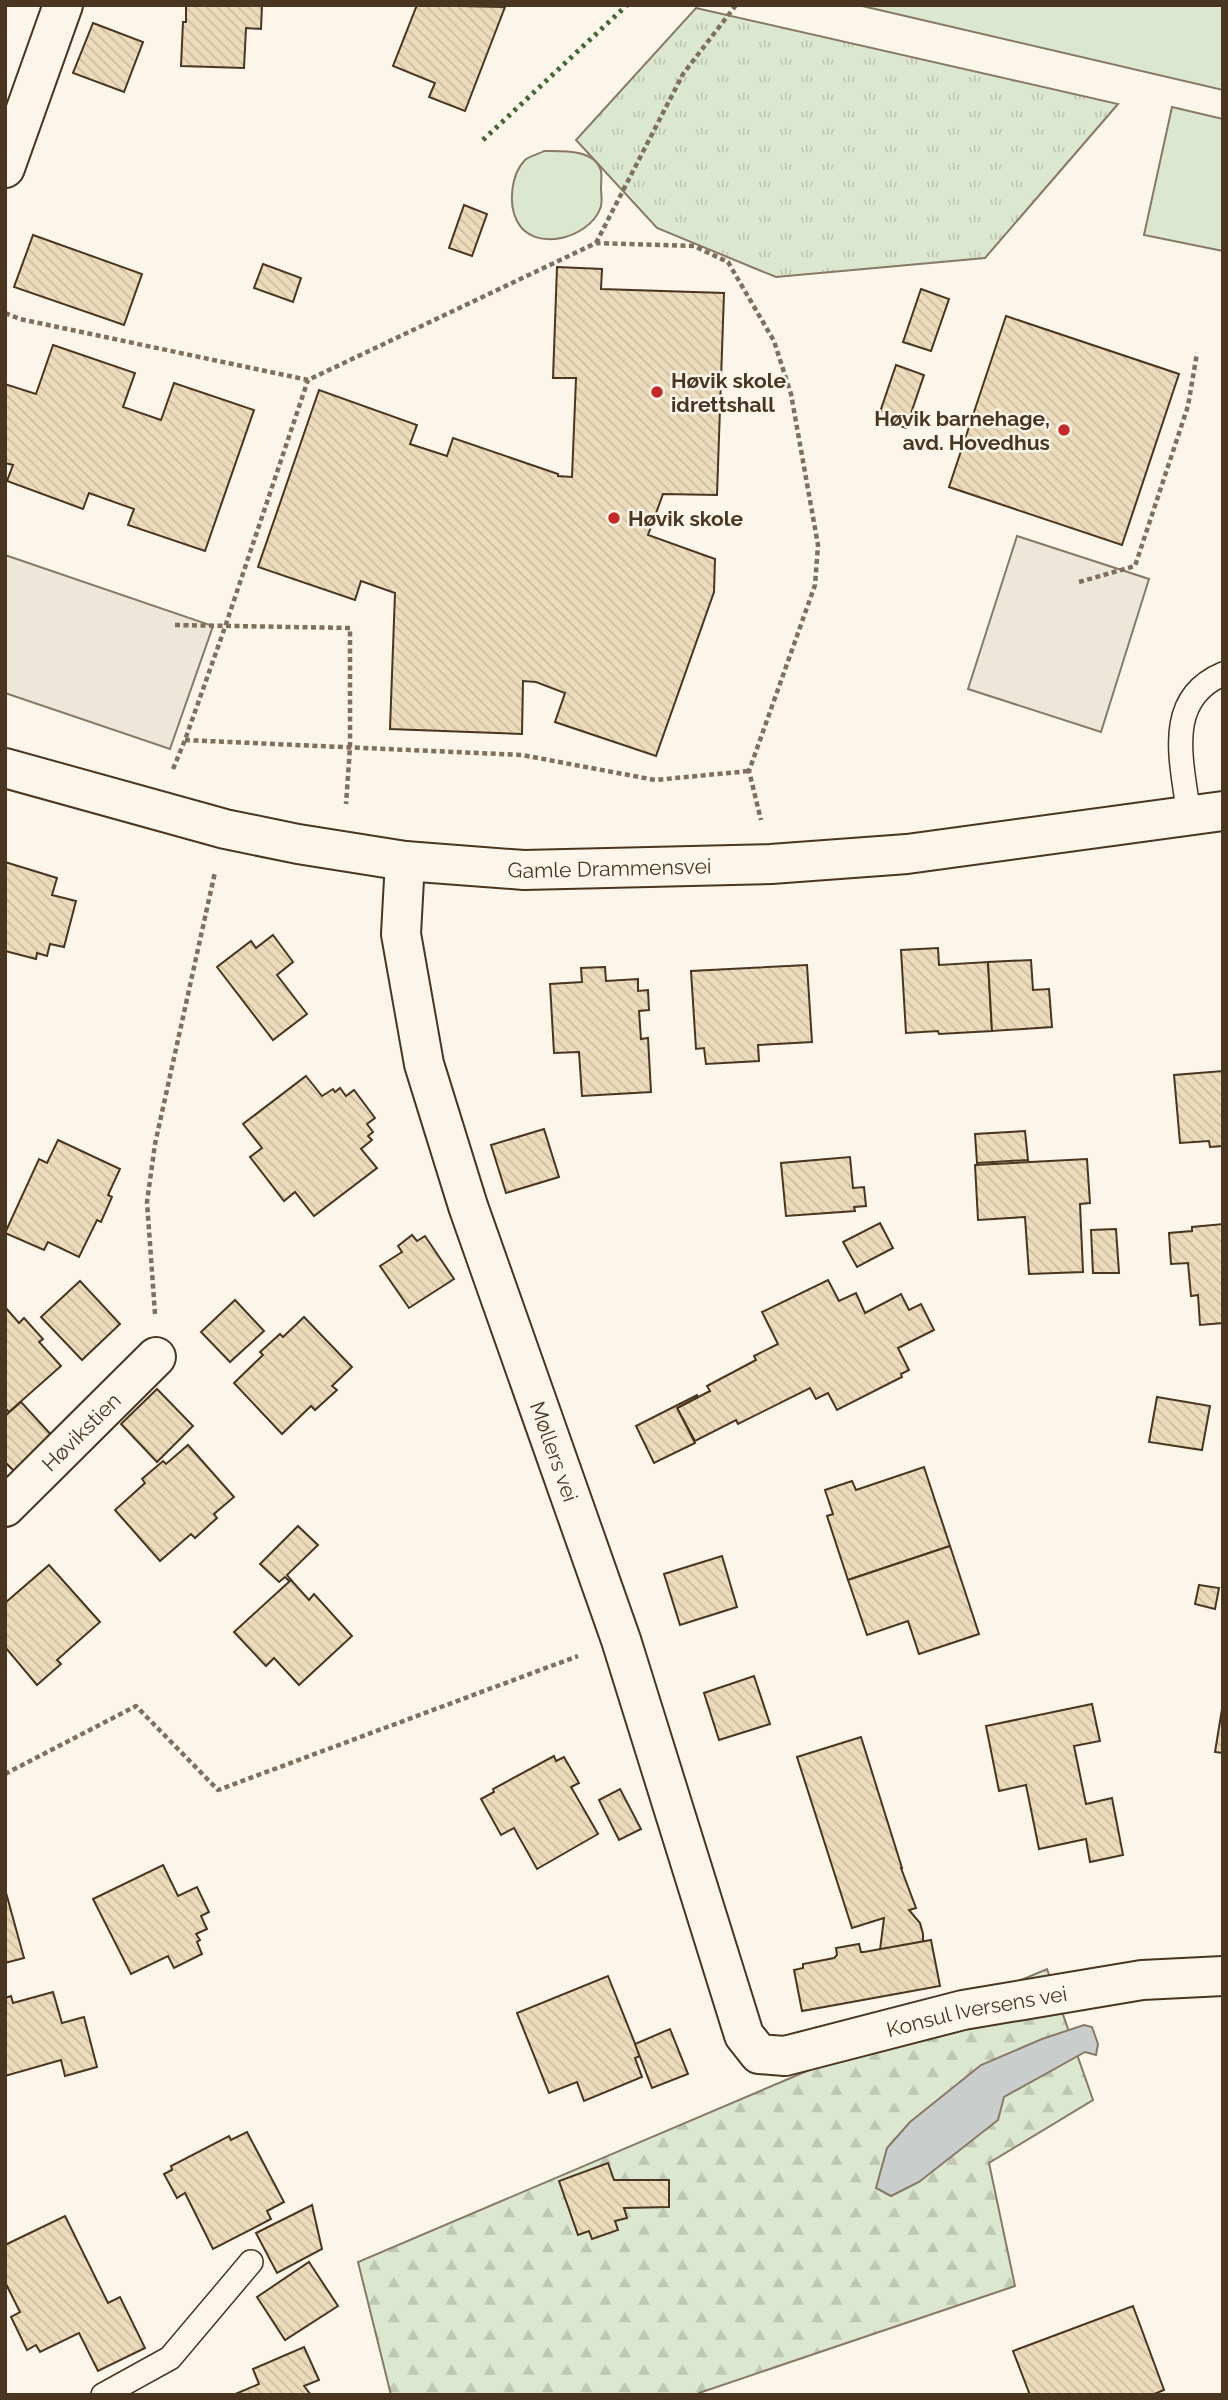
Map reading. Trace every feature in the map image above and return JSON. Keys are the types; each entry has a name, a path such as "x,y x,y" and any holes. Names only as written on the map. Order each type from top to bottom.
{"street":[{"path":"5,167 63,5"},
{"name":"Gamle Drammensvei","path":"5,768 225,829 298,844 405,861 524,870 771,864 907,854 1206,814"},
{"name":"Møllers vei","path":"405,861 401,934 424,1064 468,1206 621,1640 744,2035"},
{"name":"Høvikstien","path":"5,1507 156,1357"},
{"name":"Konsul Iversens vei","path":"744,2035 759,2053 785,2056 963,2010 1142,1980 1223,1976"}],"lane":[{"path":"1206,814 1180,737 1183,714 1196,691 1223,674"},
{"path":"103,2395 170,2358 251,2262"}],"path":[{"path":"596,243 683,74 736,5"},
{"path":"5,313 20,319 308,380 596,243 694,246 728,262 774,341 792,394 818,545 816,585 749,771 762,821"},
{"path":"1079,582 1135,566 1188,406 1197,354"},
{"path":"172,771 225,627 308,380"},
{"path":"176,625 350,628 350,747 345,816"},
{"path":"185,740 522,755 655,780 749,771"},
{"path":"156,1357 147,1202 155,1144 225,829"},
{"path":"5,1774 136,1706 218,1790 621,1640"}],"green space":[{"path":"858,5 1223,5 1223,90"},
{"path":"696,8 1118,104 985,258 776,277 657,228 576,140"},
{"path":"1172,107 1223,119 1223,251 1144,235"},
{"path":"544,151 585,155 598,164 601,171 601,204 594,219 584,228 560,238 535,237 525,231 517,221 512,206 512,189 520,166 527,159"},
{"path":"1047,1969 1093,2100 989,2163 1015,2286 699,2395 391,2395 358,2262"}],"shaded area":[{"path":"1017,536 1149,579 1101,732 968,689"},
{"path":"5,555 213,626 170,749 5,693"},
{"path":"1084,2025 1092,2027 1098,2044 1096,2055 1085,2052 1004,2097 998,2120 919,2182 891,2196 876,2188 887,2148 910,2122 981,2065 1042,2039"}],"building":[{"path":"186,5 262,5 261,29 246,28 244,68 181,66"},
{"path":"417,5 505,7 465,111 429,97 435,83 393,66"},
{"path":"93,23 143,42 124,92 73,73"},
{"path":"464,205 487,214 472,256 449,248"},
{"path":"33,235 142,274 124,325 14,287"},
{"path":"263,264 301,278 293,302 254,288"},
{"path":"557,267 602,269 601,289 724,293 717,495 663,494 648,535 715,559 714,592 656,756 555,722 565,693 536,682 523,681 522,734 390,729 395,593 361,581 355,600 258,567 319,390 417,425 410,444 447,456 453,438 558,476 572,477 576,378 553,378"},
{"path":"921,289 949,299 931,351 903,342"},
{"path":"1006,316 1179,374 1122,545 949,487"},
{"path":"53,345 135,373 123,407 161,420 174,383 254,410 205,551 128,525 134,509 89,493 83,509 7,481 13,465 5,463 5,384 36,394"},
{"path":"896,365 924,375 906,428 878,418"},
{"path":"5,862 57,878 52,895 76,901 64,947 50,944 47,956 37,953 36,959 5,951"},
{"path":"273,935 293,962 277,975 307,1014 273,1040 217,967 251,941 256,948"},
{"path":"938,948 939,965 988,962 992,1031 906,1033 901,950"},
{"path":"1031,960 1033,990 1049,989 1052,1027 992,1031 988,962"},
{"path":"807,965 812,1042 758,1045 759,1061 706,1064 704,1048 696,1049 691,971"},
{"path":"605,967 606,981 638,979 638,991 648,990 649,1010 639,1011 641,1039 648,1038 651,1092 582,1096 579,1052 554,1053 550,984 582,982 581,968"},
{"path":"1223,1071 1223,1146 1210,1147 1209,1141 1180,1143 1174,1075"},
{"path":"306,1076 322,1096 333,1089 335,1092 340,1088 346,1096 354,1090 375,1118 367,1124 373,1132 368,1136 372,1140 361,1149 377,1168 314,1216 295,1192 284,1201 250,1157 262,1148 243,1124"},
{"path":"544,1129 559,1177 506,1193 491,1145"},
{"path":"1025,1131 1028,1160 977,1163 975,1134"},
{"path":"58,1140 120,1169 108,1195 112,1197 101,1222 97,1220 79,1257 48,1242 44,1250 5,1233 39,1159 47,1163"},
{"path":"850,1157 853,1188 864,1187 866,1206 854,1207 855,1211 786,1216 781,1163"},
{"path":"1087,1159 1090,1203 1080,1204 1083,1272 1029,1274 1025,1217 978,1220 975,1165"},
{"path":"880,1223 893,1248 857,1267 843,1242"},
{"path":"1223,1224 1223,1323 1200,1325 1198,1295 1191,1296 1188,1263 1171,1264 1169,1233 1192,1231 1192,1227"},
{"path":"1116,1229 1119,1273 1093,1273 1091,1230"},
{"path":"412,1235 417,1241 425,1236 454,1279 409,1308 380,1266 402,1252 398,1246"},
{"path":"828,1280 839,1301 856,1293 865,1313 901,1294 909,1310 921,1304 934,1330 898,1348 909,1370 901,1374 902,1377 837,1410 828,1393 816,1399 810,1388 738,1424 736,1420 695,1441 677,1408 710,1391 707,1386 756,1360 754,1356 778,1344 762,1312"},
{"path":"80,1281 120,1324 82,1360 41,1317"},
{"path":"235,1300 264,1331 230,1362 201,1332"},
{"path":"5,1307 19,1323 24,1318 43,1339 39,1342 61,1366 9,1412 5,1408"},
{"path":"304,1317 352,1367 332,1386 337,1390 315,1410 311,1406 282,1434 234,1383 263,1355 260,1352 280,1334 283,1337"},
{"path":"157,1389 193,1426 157,1462 121,1424"},
{"path":"697,1395 698,1397 677,1408 695,1443 654,1463 636,1426"},
{"path":"1157,1397 1210,1406 1202,1450 1149,1442"},
{"path":"21,1402 54,1438 16,1473 5,1462 5,1416"},
{"path":"188,1445 234,1497 214,1514 217,1518 195,1538 191,1534 160,1561 115,1510 145,1483 142,1479 163,1461 166,1464"},
{"path":"924,1467 950,1546 848,1580 827,1516 833,1514 825,1490 852,1481 856,1490"},
{"path":"298,1526 318,1545 287,1575 291,1580 285,1577 279,1582 260,1564"},
{"path":"950,1546 979,1634 919,1654 908,1621 867,1635 848,1580"},
{"path":"722,1556 737,1607 680,1625 664,1574"},
{"path":"49,1565 100,1622 57,1660 61,1664 37,1685 5,1647 5,1603"},
{"path":"291,1580 309,1600 314,1594 352,1636 299,1685 274,1658 266,1666 234,1632"},
{"path":"1199,1585 1219,1588 1215,1609 1195,1604"},
{"path":"754,1676 770,1724 719,1740 704,1693"},
{"path":"1223,1703 1223,1753 1215,1752"},
{"path":"1092,1704 1100,1741 1074,1746 1086,1804 1112,1798 1123,1855 1090,1862 1086,1839 1039,1849 1026,1785 999,1791 986,1726"},
{"path":"861,1737 916,1908 909,1910 920,1923 923,1942 880,1950 884,1918 852,1928 797,1757"},
{"path":"554,1756 556,1761 564,1757 579,1783 571,1787 598,1834 537,1869 514,1828 501,1835 481,1799 494,1792 493,1789"},
{"path":"620,1789 641,1829 619,1840 599,1800"},
{"path":"163,1865 178,1896 197,1887 209,1912 201,1916 207,1929 196,1934 200,1940 197,1942 202,1954 174,1968 168,1956 131,1974 93,1899"},
{"path":"5,1889 24,1958 5,1963"},
{"path":"931,1940 940,1986 802,2011 794,1970 803,1968 803,1964 834,1958 837,1955 836,1948 859,1944 861,1952 864,1952"},
{"path":"608,1976 640,2056 635,2058 642,2077 584,2101 577,2082 549,2093 517,2013"},
{"path":"53,1992 62,2023 84,2017 97,2067 65,2076 61,2060 5,2076 5,1998 11,1996 13,2003"},
{"path":"670,2029 688,2074 652,2088 635,2044"},
{"path":"247,2132 284,2202 267,2211 271,2219 213,2249 185,2193 177,2198 164,2174 172,2170 171,2166 229,2136 231,2140"},
{"path":"608,2163 614,2180 669,2180 669,2207 624,2208 627,2218 615,2221 618,2230 592,2239 589,2231 578,2235 559,2181"},
{"path":"312,2205 322,2249 277,2273 256,2233"},
{"path":"65,2216 108,2303 120,2297 145,2348 98,2371 79,2333 40,2352 36,2345 27,2350 11,2317 20,2312 5,2282 5,2245"},
{"path":"309,2262 338,2306 285,2340 257,2297"},
{"path":"1133,2306 1164,2390 1152,2395 1030,2395 1013,2351"},
{"path":"304,2347 319,2380 304,2386 311,2395 233,2395 259,2384 253,2369"}],"hedge":[{"path":"483,140 627,5"}],"place":[{"name":"Høvik skole idrettshall","path":"657,392"},
{"name":"Høvik barnehage, avd. Hovedhus","path":"1064,430"},
{"name":"Høvik skole","path":"614,518"}]}
